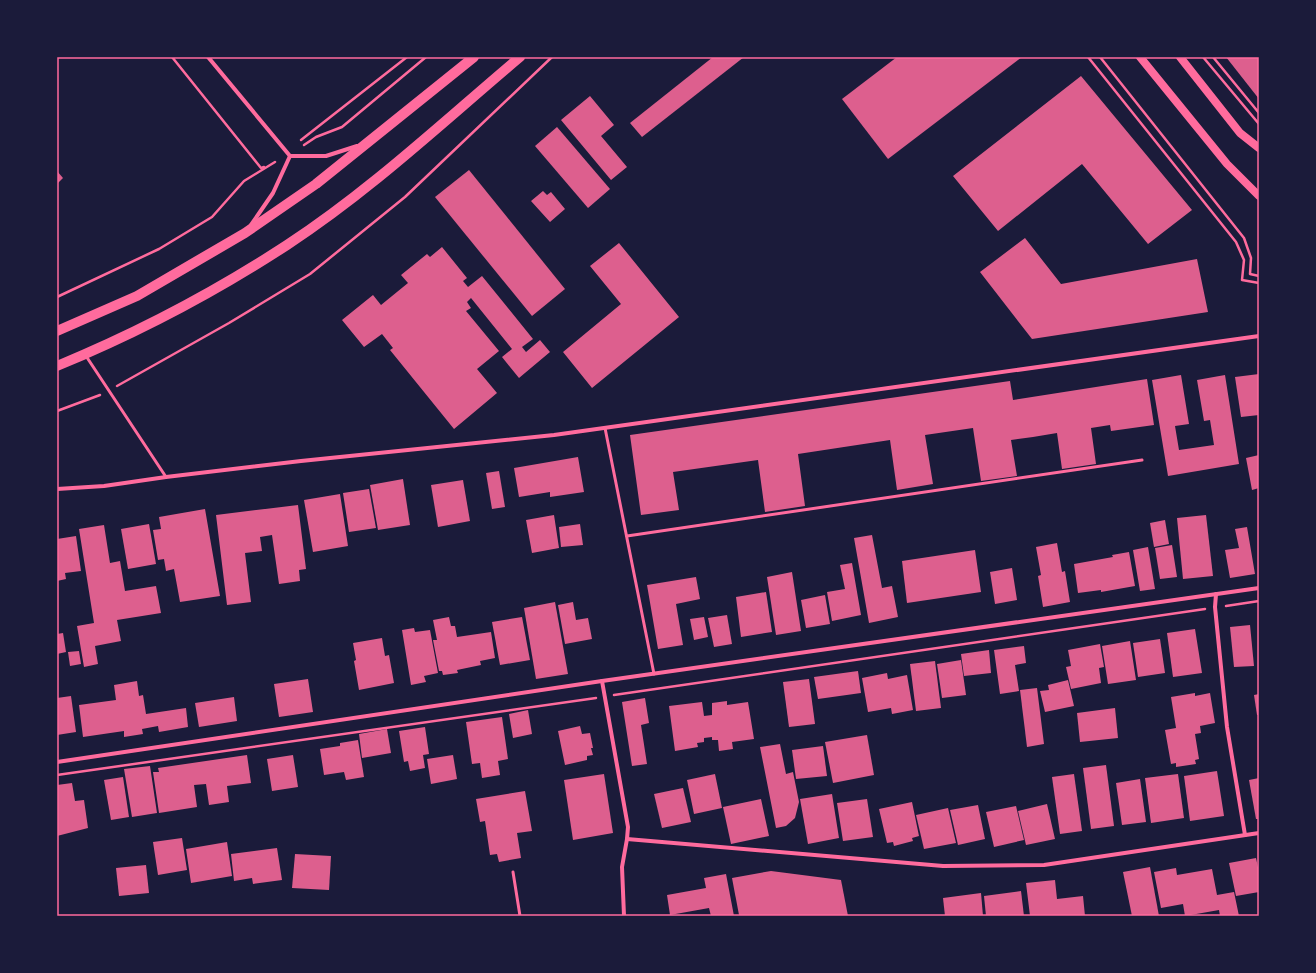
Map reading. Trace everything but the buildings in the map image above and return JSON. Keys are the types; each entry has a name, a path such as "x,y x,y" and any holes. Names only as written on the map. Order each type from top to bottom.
{"main road":[{"path":"57,331 137,296 245,233 316,184 474,57"},
{"path":"57,366 161,318 288,245 388,171 520,57"},
{"path":"1140,57 1227,164 1259,196"},
{"path":"1180,57 1240,133 1259,148"}],"street":[{"path":"208,57 289,155 326,156 370,142"},
{"path":"245,233 273,193 289,155"},
{"path":"57,489 104,486 166,477 546,436 1258,336 1259,332"},
{"path":"57,762 602,681 1259,588"},
{"path":"1216,594 1215,607 1226,727 1245,835"},
{"path":"602,681 625,812 628,839 622,867 624,916"},
{"path":"628,839 943,866 994,867 1044,865 1259,833"}],"lane":[{"path":"85,354 166,477"},
{"path":"605,428 654,674"},
{"path":"626,536 1142,460"},
{"path":"513,872 520,916"}],"path":[{"path":"172,57 261,168 266,167"},
{"path":"301,140 407,57"},
{"path":"57,297 159,249 212,217 244,181 289,155 316,137 342,127 426,57"},
{"path":"57,411 109,390 230,323 310,274 405,197 552,57"},
{"path":"1088,57 1236,242 1244,260 1242,280 1259,283"},
{"path":"1100,57 1244,238 1251,258 1250,274 1259,276"},
{"path":"1203,57 1259,124"},
{"path":"1213,57 1259,113"},
{"path":"57,775 1259,601"}]}
